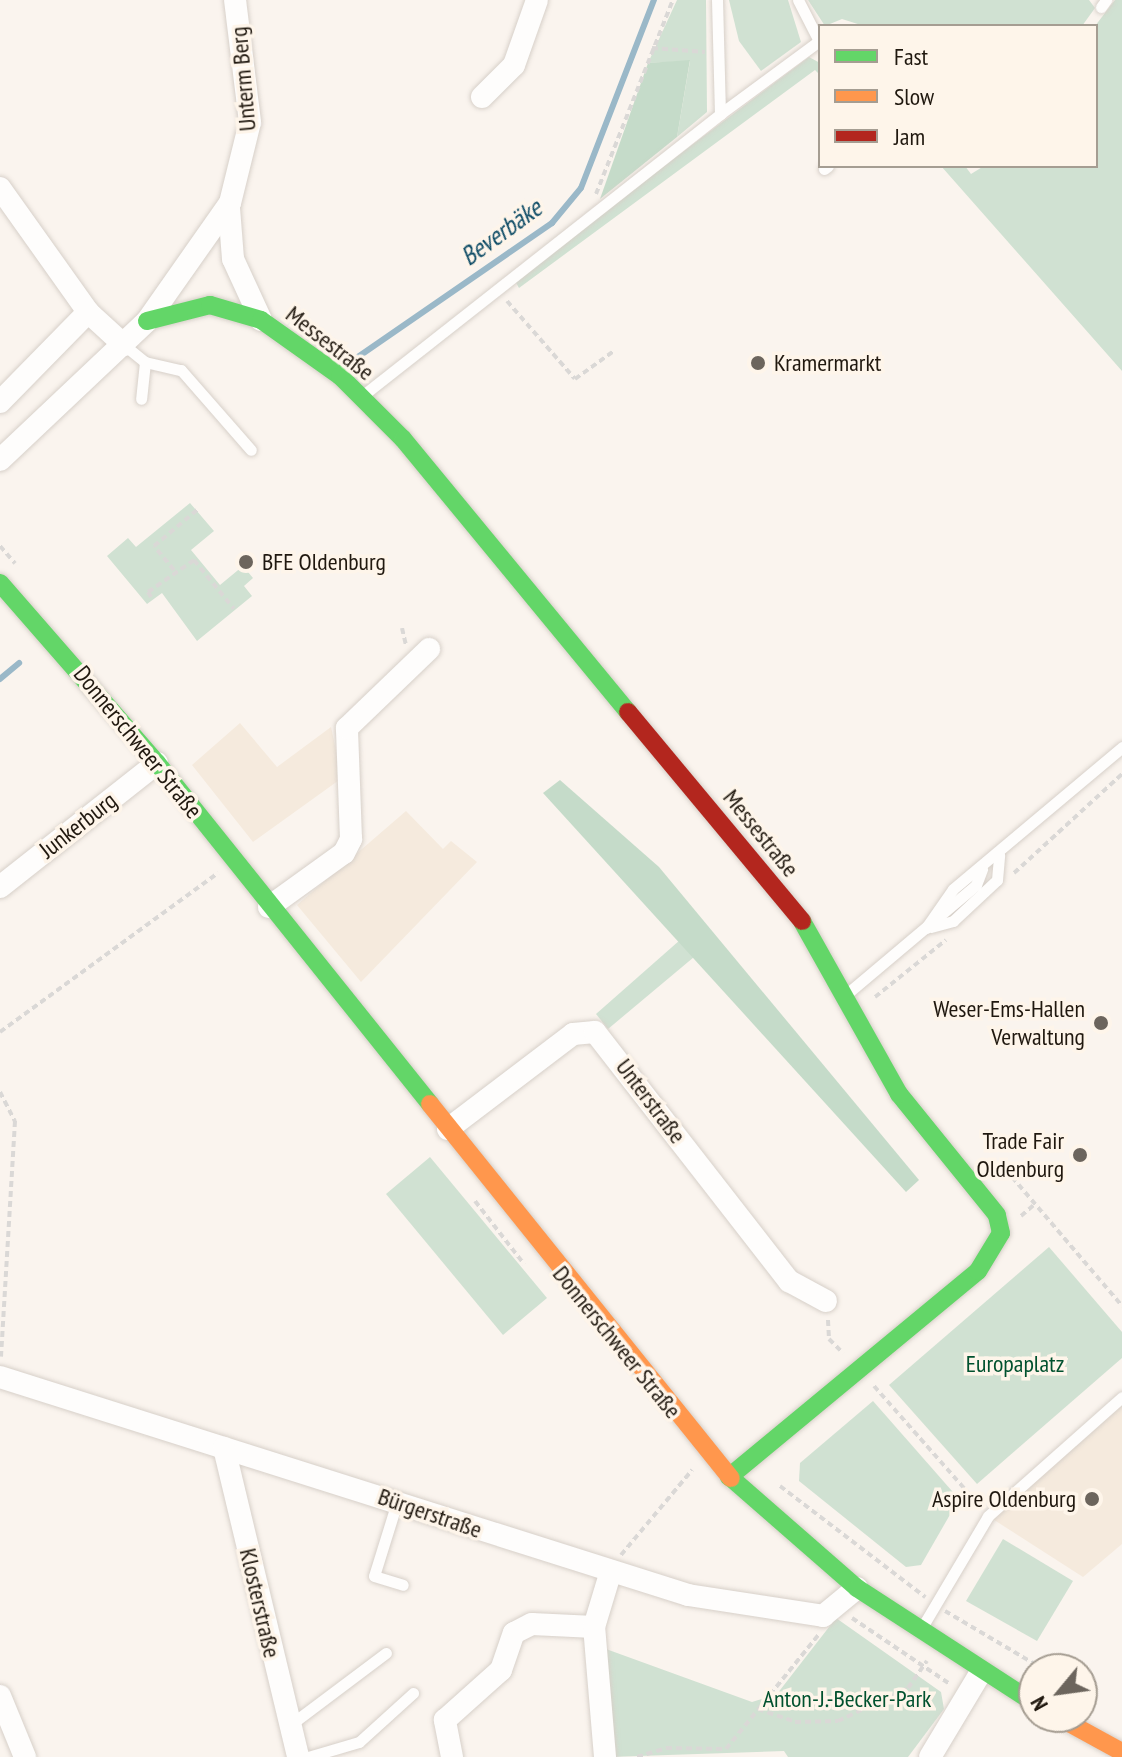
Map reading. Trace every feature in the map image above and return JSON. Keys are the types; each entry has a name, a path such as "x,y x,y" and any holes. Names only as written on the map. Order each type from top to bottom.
{"street":[{"name":"Unterm Berg","path":"235,0 250,122 230,203 233,259 261,320"},
{"path":"482,97 514,65 537,0"},
{"path":"0,188 88,312 124,345"},
{"name":"Unterm Berg","path":"3,448 124,345 147,321 230,203"},
{"name":"Messestraße","path":"147,321 210,305 261,320 362,396 497,546 812,934 849,992 883,1068 997,1215 1001,1233 978,1271 729,1477"},
{"path":"0,402 88,312"},
{"name":"Donnerschweer Straße","path":"0,583 157,763 269,907 729,1477 857,1588 919,1633 1018,1694"},
{"path":"269,907 344,853 351,839 347,728 429,649"},
{"name":"Junkerburg","path":"0,887 157,763"},
{"name":"Unterstraße","path":"448,1129 573,1034 595,1032 789,1281 826,1301"},
{"name":"Bürgerstraße","path":"0,1377 397,1501 610,1574 823,1616"},
{"name":"Klosterstraße","path":"224,1448 298,1757"},
{"path":"605,1757 594,1627 610,1574"},
{"path":"823,1616 857,1588"},
{"path":"452,1757 445,1720 501,1670 514,1633 532,1624 594,1627"},
{"path":"930,1757 981,1672"},
{"path":"0,1696 25,1757"},
{"path":"1087,1733 1122,1752"}],"lane":[{"path":"717,0 720,114"},
{"path":"798,0 818,41"},
{"path":"362,396 495,288 720,114 818,44"},
{"path":"124,345 145,362 181,370 251,450"},
{"path":"141,399 145,362"},
{"path":"926,928 953,889 999,855 1122,747"},
{"path":"926,928 968,908 997,880 999,855"},
{"path":"849,992 976,885 982,869"},
{"path":"919,1633 988,1516 1122,1397"},
{"path":"397,1501 374,1576 403,1585"},
{"path":"290,1725 386,1653"},
{"path":"308,1757 359,1742 413,1693"}],"path":[{"path":"599,208 598,180 673,0"},
{"path":"652,48 716,52"},
{"path":"495,288 575,379 615,350"},
{"path":"154,546 197,510"},
{"path":"147,538 174,570"},
{"path":"0,546 20,567"},
{"path":"151,597 148,592 174,570 194,560 234,609"},
{"path":"0,1032 193,891"},
{"path":"0,1092 15,1121 0,1377"},
{"path":"1012,1177 1122,1306"},
{"path":"860,1370 988,1516"},
{"path":"610,1574 664,1498 708,1454"},
{"path":"749,1461 934,1605 1018,1654"},
{"path":"637,1757 666,1748 726,1749 817,1641 823,1616"},
{"path":"758,1709 795,1722 838,1721 908,1688 929,1658"}],"shaded area":[{"path":"240,723 277,767 331,727 342,778 253,842 192,765"},
{"path":"406,811 443,849 451,841 477,862 361,982 297,905"},
{"path":"1122,1403 1122,1544 1083,1577 988,1516"}],"green space":[{"path":"677,0 706,0 707,112 677,137 690,61 648,63"},
{"path":"729,0 788,0 801,42 761,71 739,41"},
{"path":"808,0 1089,0 1095,8 1083,24 858,24 842,19 824,24"},
{"path":"1115,0 1122,0 1122,371 943,168 966,168 971,174 981,168 1098,168 1097,24"},
{"path":"809,57 818,62 818,73 815,70 519,288 514,279"},
{"path":"690,60 677,137 600,199 648,63"},
{"path":"190,503 214,531 191,550 220,585 243,566 253,578 244,586 252,596 197,641 162,593 147,604 107,556 128,538 136,547"},
{"path":"560,780 659,867 919,1180 906,1192 543,793"},
{"path":"680,940 694,957 608,1029 596,1014"},
{"path":"430,1157 547,1298 503,1335 386,1194"},
{"name":"Europaplatz","path":"1049,1247 1122,1332 1122,1358 977,1484 889,1385"},
{"path":"873,1401 959,1499 921,1565 906,1567 799,1481 800,1463"},
{"path":"1003,1539 1073,1581 1037,1641 966,1601"},
{"name":"Anton-J.-Becker-Park","path":"836,1618 941,1692 944,1709 908,1757 788,1757 784,1751 609,1757 606,1649 752,1702 777,1694"}],"waterway":[{"name":"Beverbäke","path":"352,361 552,223 581,188 654,0"},
{"name":"Beverbäke","path":"0,679 19,663"}],"traffic: fast":[{"path":"147,321 210,305 261,320 340,376 403,439 628,712"},
{"path":"0,583 157,763 430,1104"},
{"path":"729,1477 978,1271 1001,1233 997,1215 899,1094 802,921"},
{"path":"731,1478 857,1588 1018,1693"}],"traffic: slow":[{"path":"430,1104 731,1478"},
{"path":"1087,1733 1122,1752"}],"traffic: jam":[{"path":"628,712 802,921"}],"place":[{"name":"Kramermarkt","path":"758,363"},
{"name":"BFE Oldenburg","path":"246,562"},
{"name":"Weser-Ems-Hallen Verwaltung","path":"1101,1023"},
{"name":"Trade Fair Oldenburg","path":"1080,1155"},
{"name":"Aspire Oldenburg","path":"1092,1499"}]}
